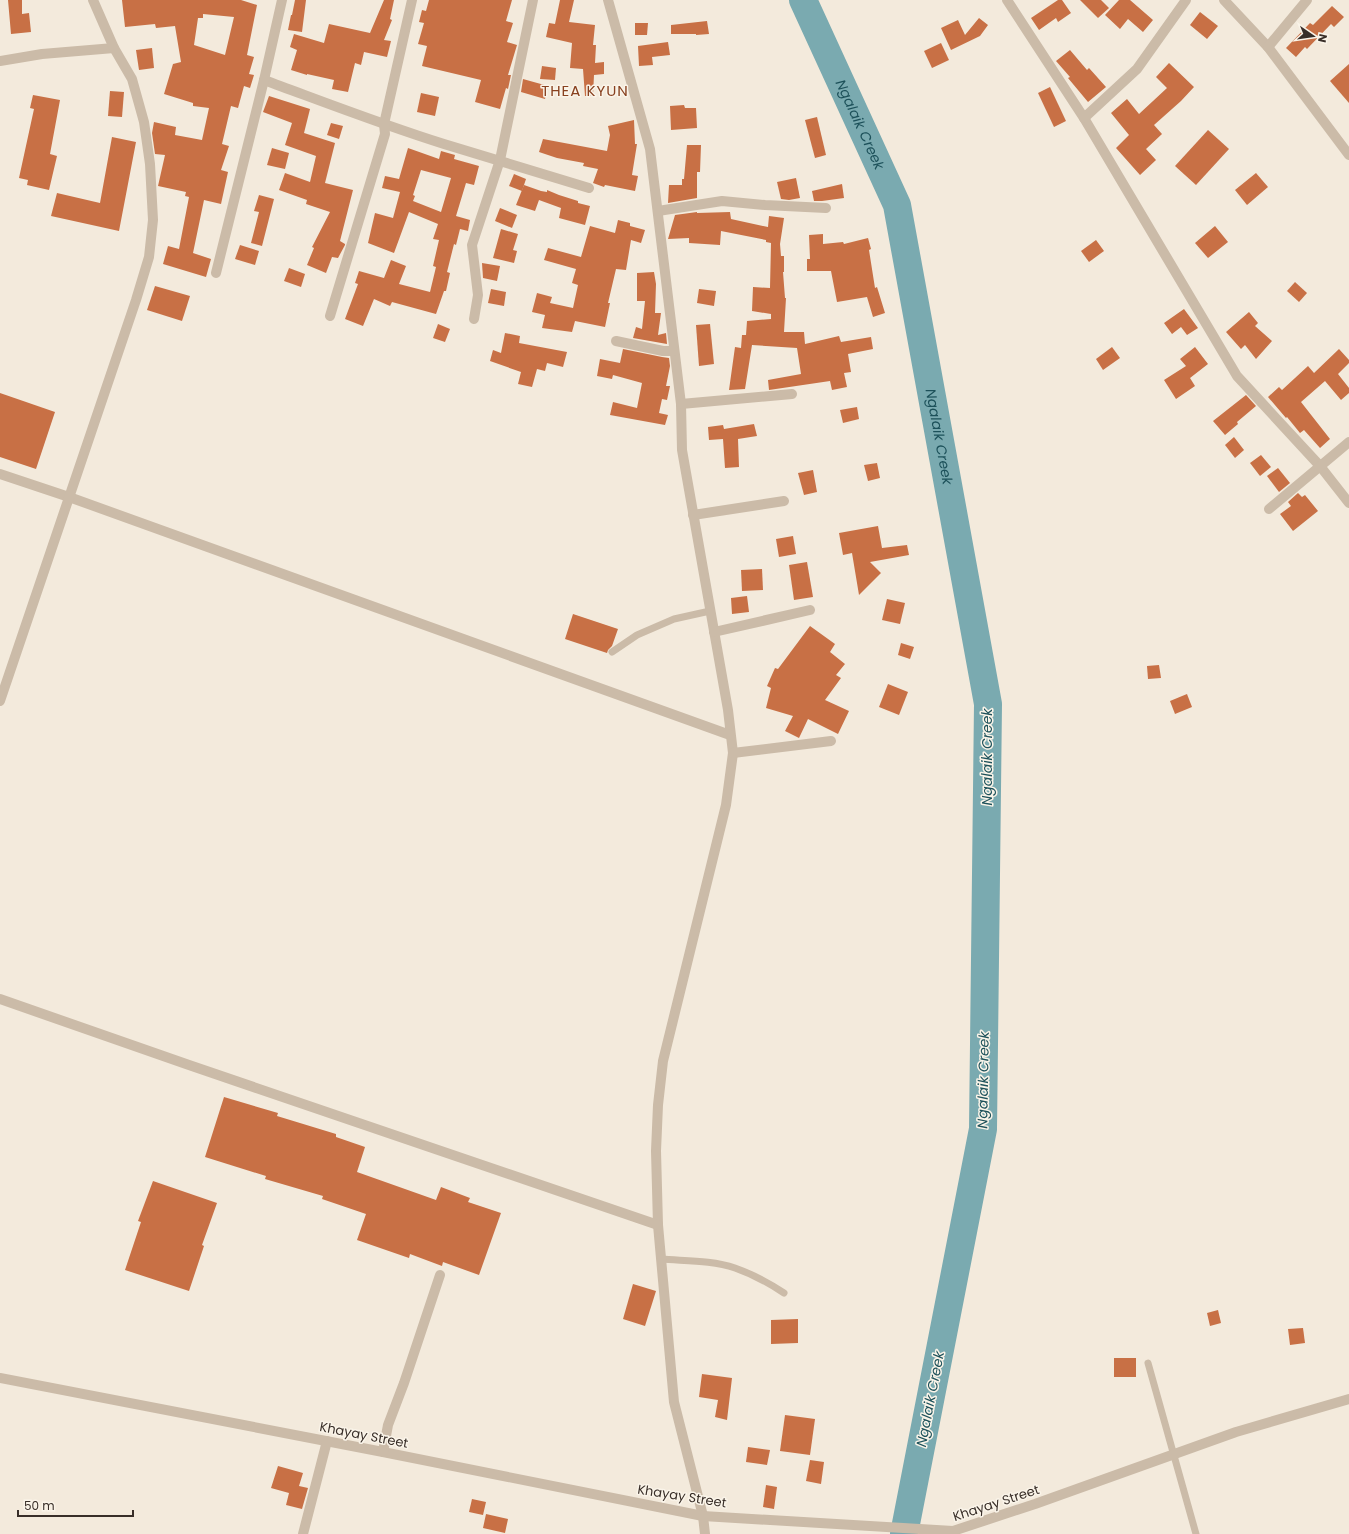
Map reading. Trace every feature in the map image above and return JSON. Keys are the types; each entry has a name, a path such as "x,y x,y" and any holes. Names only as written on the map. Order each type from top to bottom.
{"street":[{"path":"0,701 136,300 149,257 152,228 150,164 144,122 132,79 114,48 93,0"},
{"path":"216,273 264,80 282,0"},
{"path":"330,316 385,134 384,124 412,0"},
{"path":"474,319 478,295 472,245 500,160 533,0"},
{"path":"608,0 650,149 681,404 682,450 728,710 733,753 726,805 663,1061 657,1113 656,1151 658,1225 674,1402 703,1516 705,1534"},
{"path":"1007,0 1084,118 1237,376 1320,466 1349,503"},
{"path":"1084,118 1137,69 1186,0"},
{"path":"1224,0 1268,46 1349,155"},
{"path":"1268,46 1307,0"},
{"path":"0,61 42,54 114,48"},
{"path":"264,80 384,124 444,144 589,188"},
{"path":"658,211 722,201 826,208"},
{"path":"616,341 663,351 674,351"},
{"path":"681,404 792,394"},
{"path":"1269,509 1349,442"},
{"path":"0,474 69,497 730,735"},
{"path":"693,515 784,501"},
{"path":"714,632 810,610"},
{"path":"733,753 831,740"},
{"path":"0,999 188,1065 658,1225"},
{"path":"383,1452 388,1425 404,1383 440,1275"},
{"name":"Khayay Street","path":"0,1378 703,1516 953,1531 1035,1504 1236,1432 1349,1399"},
{"path":"303,1534 327,1441"}],"lane":[{"path":"612,652 637,635 674,618 710,611"},
{"path":"661,1259 706,1262 734,1268 768,1283 784,1293"},
{"path":"1148,1363 1196,1534"}],"building":[{"path":"8,0 22,0 22,14 29,13 31,32 11,34"},
{"path":"122,0 241,0 257,5 247,55 254,57 249,74 254,75 250,88 244,86 238,108 231,106 222,144 229,146 221,170 228,172 221,204 204,200 193,253 211,259 206,277 163,264 168,246 179,249 189,197 185,196 186,192 158,186 165,155 155,154 152,133 154,122 176,127 175,135 202,140 209,108 193,106 193,103 164,94 173,64 181,62 175,26 156,28 155,24 125,27","holes":["203,14 234,17 225,55 194,45 198,18 203,18"]},
{"path":"295,0 306,0 302,32 288,30"},
{"path":"384,0 394,0 390,19 392,20 384,40 391,41 387,57 364,52 361,65 355,63 348,92 332,89 334,80 307,75 291,70 297,50 290,47 294,34 324,43 329,24 370,33"},
{"path":"429,0 512,0 506,21 513,23 507,42 517,45 508,75 511,75 508,89 506,88 500,109 475,102 481,80 422,66 427,46 418,44 424,23 419,22 422,10 426,11"},
{"path":"560,0 574,0 569,22 595,25 593,45 596,45 595,63 604,62 604,74 594,75 593,96 585,96 583,69 570,68 572,43 546,37 549,23 555,24"},
{"path":"1058,0 1062,0 1071,13 1058,22 1056,18 1039,30 1031,18"},
{"path":"1080,0 1101,0 1109,8 1098,18"},
{"path":"1119,0 1130,0 1153,20 1143,32 1128,19 1120,29 1105,15"},
{"path":"1332,6 1344,17 1334,27 1331,24 1307,49 1305,47 1296,57 1286,48 1310,23 1313,25"},
{"path":"1200,12 1218,26 1207,39 1190,25"},
{"path":"979,18 988,25 980,36 951,50 941,28 958,20 965,35"},
{"path":"707,21 709,34 671,34 671,25"},
{"path":"635,23 648,23 647,35 635,35"},
{"path":"668,42 670,55 652,57 653,65 639,66 638,46"},
{"path":"941,43 949,60 932,68 924,51"},
{"path":"152,48 154,68 139,70 136,50"},
{"path":"1070,50 1087,70 1089,68 1106,87 1088,102 1056,61"},
{"path":"1169,63 1194,87 1154,125 1162,134 1146,149 1156,160 1140,175 1116,148 1129,135 1111,113 1127,99 1139,114 1167,88 1156,77"},
{"path":"1349,64 1349,103 1330,81"},
{"path":"542,66 556,68 555,80 540,79"},
{"path":"523,79 548,86 545,99 521,92"},
{"path":"1050,87 1066,121 1054,127 1038,93"},
{"path":"110,91 124,92 122,117 108,116"},
{"path":"421,93 439,97 435,116 417,112"},
{"path":"33,95 60,100 50,154 57,156 49,190 27,185 28,180 19,178 34,109 30,108"},
{"path":"269,96 310,109 304,133 335,143 325,183 353,190 340,241 345,245 338,258 332,257 326,273 307,265 314,248 312,247 330,212 306,204 307,200 279,190 285,173 310,182 316,156 285,145 292,123 263,112"},
{"path":"684,105 685,108 696,108 697,128 671,130 670,106"},
{"path":"817,117 826,155 815,158 805,120"},
{"path":"634,120 635,144 637,144 632,175 638,176 635,191 605,185 604,187 593,183 598,169 583,166 584,163 557,158 539,152 543,139 607,151 610,135 608,126"},
{"path":"331,123 343,126 339,139 327,135"},
{"path":"1208,130 1229,149 1196,185 1175,166"},
{"path":"112,137 136,142 119,231 51,216 57,193 100,203"},
{"path":"687,145 701,145 700,172 697,172 697,198 668,203 669,185 682,185 682,179 684,179"},
{"path":"272,148 289,153 285,169 267,165"},
{"path":"408,148 439,159 441,151 455,155 454,159 479,166 474,185 466,183 456,216 470,220 468,231 460,229 456,245 454,244 447,272 450,273 446,291 444,291 436,314 392,302 390,306 374,299 363,326 345,319 358,284 355,283 359,271 384,278 391,260 406,266 399,284 430,292 436,267 433,266 439,240 433,239 438,224 409,212 394,253 368,243 375,213 393,218 400,192 382,188 385,176 399,179","holes":["421,170 451,178 441,212 413,201 415,196 413,195"]},
{"path":"1256,173 1268,187 1247,205 1235,190"},
{"path":"514,174 526,179 522,191 509,186"},
{"path":"796,178 800,198 789,200 781,199 777,182"},
{"path":"842,184 844,198 814,201 812,191"},
{"path":"524,185 541,191 547,192 547,190 578,201 578,203 590,206 585,225 559,218 561,208 539,200 535,211 516,205"},
{"path":"259,195 274,199 262,246 251,243 259,212 254,211"},
{"path":"500,208 517,215 512,228 495,221"},
{"path":"697,212 730,212 731,219 768,227 769,216 784,218 780,244 781,256 784,256 783,272 786,298 784,332 804,332 805,344 839,336 841,342 871,337 873,349 848,354 851,372 844,373 847,387 832,390 830,381 769,390 768,380 801,374 797,348 752,345 745,389 729,390 735,347 741,348 742,335 746,335 747,321 771,319 771,314 752,311 753,287 770,288 771,243 766,242 766,240 721,231 720,245 689,243 689,238 668,239 675,215"},
{"path":"618,220 630,223 630,226 645,230 641,243 631,240 626,270 616,269 608,303 610,303 605,327 575,321 572,332 542,328 545,315 532,312 537,293 552,297 550,303 573,308 578,285 572,283 576,269 544,260 548,248 581,257 590,226 615,233"},
{"path":"1215,226 1228,242 1208,258 1195,243"},
{"path":"501,229 518,234 513,250 517,251 514,263 493,258"},
{"path":"823,234 823,244 843,242 844,244 868,238 871,249 869,250 875,288 877,287 885,313 873,317 867,297 837,302 831,271 807,271 807,259 810,259 809,235"},
{"path":"1096,240 1104,251 1089,262 1081,251"},
{"path":"240,245 259,251 255,265 235,259"},
{"path":"482,263 500,266 497,281 483,278"},
{"path":"289,268 305,274 301,287 284,281"},
{"path":"654,272 656,284 655,313 661,313 658,335 666,333 667,344 633,338 636,327 642,329 645,301 637,301 637,273"},
{"path":"1295,282 1307,293 1299,302 1287,291"},
{"path":"155,286 190,296 182,321 147,310"},
{"path":"491,289 506,292 504,306 488,303"},
{"path":"699,289 716,291 714,306 697,303"},
{"path":"1184,309 1198,328 1187,335 1181,327 1172,334 1164,323"},
{"path":"1249,312 1258,323 1255,326 1272,341 1256,359 1245,345 1241,349 1226,332"},
{"path":"438,324 450,329 445,342 433,338"},
{"path":"710,324 714,364 699,366 696,325"},
{"path":"505,333 520,336 519,343 567,352 563,367 547,363 545,371 537,369 532,387 518,384 521,372 490,361 493,350 501,353"},
{"path":"1112,347 1120,358 1103,370 1096,359"},
{"path":"1195,347 1208,364 1190,378 1195,386 1176,399 1164,380 1186,366 1180,359"},
{"path":"623,349 669,358 670,366 666,386 670,386 667,400 662,399 659,413 668,415 665,425 610,415 613,402 637,408 642,383 613,375 612,379 597,376 600,359 620,363"},
{"path":"1339,349 1349,360 1349,363 1338,374 1349,388 1349,393 1341,400 1325,381 1301,402 1330,439 1320,448 1304,430 1300,433 1268,397 1279,387 1282,390 1308,366 1314,373"},
{"path":"0,393 55,412 36,469 0,457"},
{"path":"1246,395 1256,406 1237,422 1238,424 1225,435 1213,421"},
{"path":"857,407 859,419 843,423 840,410"},
{"path":"754,424 757,436 738,439 739,467 725,468 723,439 709,440 708,427 723,425 724,429"},
{"path":"1234,437 1244,450 1235,458 1225,445"},
{"path":"1261,455 1271,467 1260,476 1250,463"},
{"path":"877,463 880,478 868,481 864,465"},
{"path":"1278,468 1290,483 1279,492 1267,476"},
{"path":"813,470 817,492 804,495 798,473"},
{"path":"1298,493 1302,497 1305,495 1318,511 1293,531 1280,514 1291,506 1288,502"},
{"path":"878,526 882,548 907,545 909,555 870,562 881,573 859,595 852,553 843,555 839,533"},
{"path":"793,536 796,554 779,557 776,539"},
{"path":"807,562 813,597 794,600 789,565"},
{"path":"762,569 763,590 742,591 741,570"},
{"path":"747,596 749,612 732,614 731,598"},
{"path":"887,599 905,603 900,624 882,620"},
{"path":"573,614 618,629 612,646 607,653 565,639"},
{"path":"810,626 835,644 830,652 845,664 836,675 841,678 825,700 849,711 838,734 808,719 799,738 785,731 793,716 766,708 771,688 767,686 775,668 778,669"},
{"path":"901,643 914,647 910,659 898,655"},
{"path":"1159,665 1161,678 1148,679 1147,666"},
{"path":"888,684 908,692 899,715 879,707"},
{"path":"1187,694 1192,707 1175,714 1170,701"},
{"path":"224,1097 278,1113 277,1116 336,1134 336,1137 365,1147 357,1172 436,1200 441,1187 470,1198 468,1202 501,1213 479,1275 443,1262 442,1266 410,1254 409,1258 357,1240 366,1214 322,1199 323,1196 265,1179 266,1176 205,1157"},
{"path":"153,1181 217,1203 202,1245 204,1246 189,1291 125,1270 141,1222 138,1221"},
{"path":"633,1284 656,1291 645,1326 623,1319"},
{"path":"1218,1310 1221,1323 1210,1326 1207,1313"},
{"path":"798,1319 798,1343 771,1344 771,1320"},
{"path":"1303,1328 1305,1343 1290,1345 1288,1329"},
{"path":"1114,1358 1136,1358 1136,1377 1114,1377"},
{"path":"702,1374 732,1378 727,1420 715,1417 718,1400 699,1397"},
{"path":"785,1415 815,1419 810,1455 780,1451"},
{"path":"748,1447 770,1450 767,1465 746,1462"},
{"path":"810,1460 824,1462 821,1484 806,1481"},
{"path":"278,1466 303,1473 299,1486 308,1488 302,1509 286,1505 289,1493 271,1488"},
{"path":"766,1485 777,1487 774,1509 763,1507"},
{"path":"472,1499 486,1502 483,1515 469,1512"},
{"path":"486,1514 508,1519 505,1533 483,1528"}],"waterway":[{"name":"Ngalaik Creek","path":"803,0 897,205 988,704 983,1129 904,1534"}],"district":[{"name":"THEA KYUN","path":"585,90"}]}
